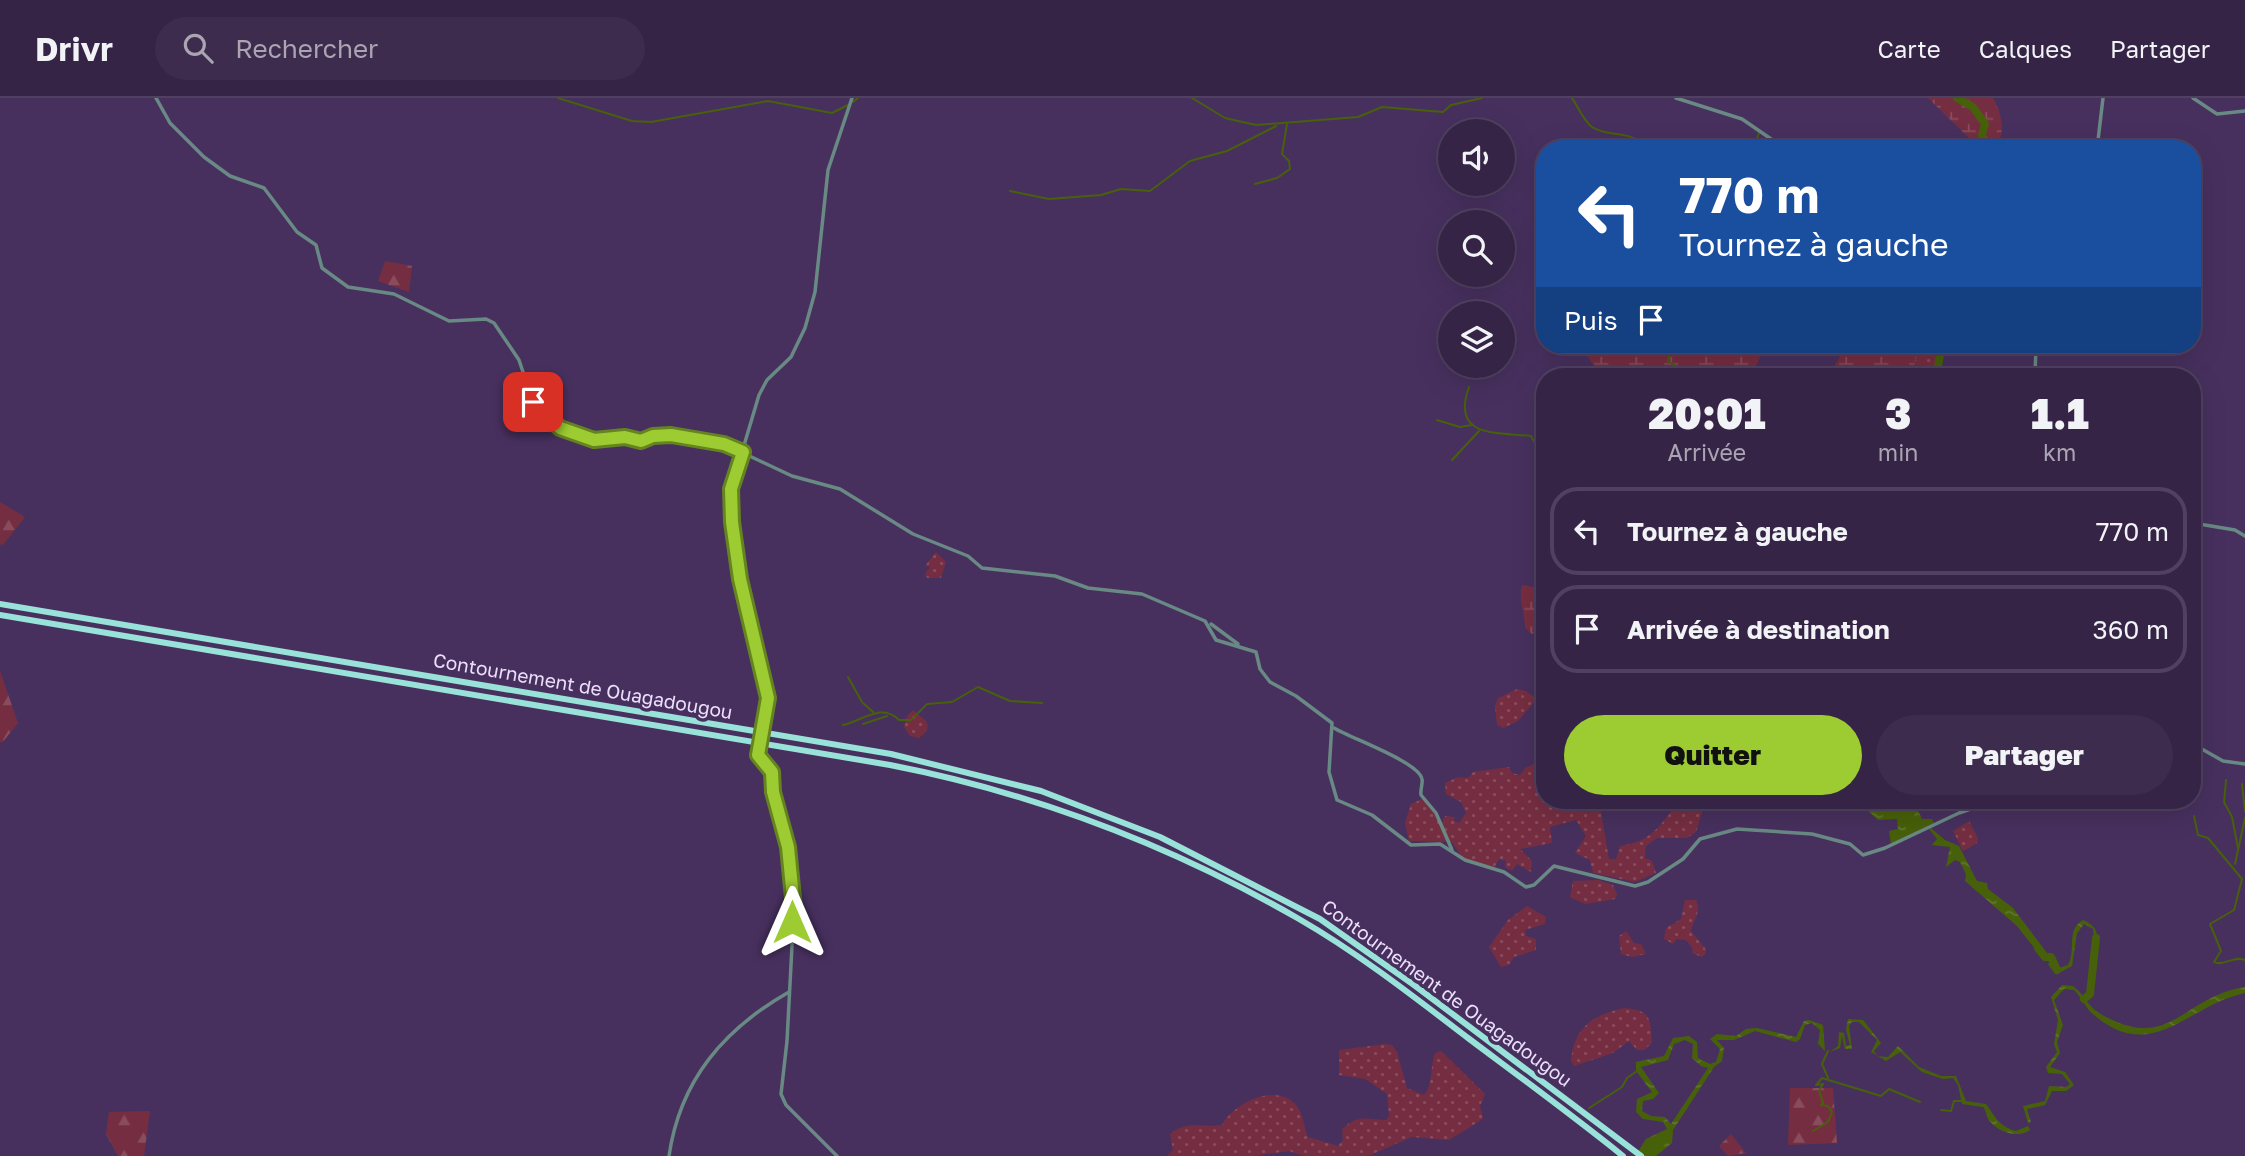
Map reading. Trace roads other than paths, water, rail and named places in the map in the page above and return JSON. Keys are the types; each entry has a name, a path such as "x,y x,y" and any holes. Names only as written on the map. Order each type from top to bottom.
{"highway":[{"name":"Contournement de Ouagadougou","path":"0,604 930,761 991,777 1103,813 1205,857 1305,911 1366,950 1639,1154"},
{"name":"Contournement de Ouagadougou","path":"0,615 930,773 982,786 1083,818 1195,865 1300,920 1354,955 1623,1156"}],"street":[{"path":"156,98 170,123 204,157 230,176 264,188 297,232 316,245 322,268 348,287 394,294 449,321 486,319 494,323 525,373 533,402 560,428 594,440 625,437 641,441 653,436 671,435 697,438 743,452 792,476 839,489 913,534 968,556 982,568 1055,576 1088,588 1142,594 1219,627 1240,646"},
{"path":"837,1156 782,1099 794,908 788,847 773,792 772,772 758,755 760,732 767,716 768,698 740,579 732,522 731,489 759,395 766,380 790,357 805,328 815,292 828,170 852,98"},
{"path":"1675,98 1742,119 1773,140"},
{"path":"2098,140 2103,98"},
{"path":"2193,98 2217,114 2245,111"},
{"path":"2201,524 2229,529 2245,536"},
{"path":"1205,621 1219,641 1256,652 1260,669 1270,682 1328,718 1333,728 1329,772 1337,800 1372,815 1411,845 1440,844 1476,865 1504,872 1526,887 1534,885 1554,866 1586,876 1636,886 1683,859 1700,839 1733,830 1812,834 1850,844 1863,855 1885,848 1971,809"},
{"path":"1333,728 1419,772 1423,781 1421,795 1436,813 1454,852"},
{"path":"2201,749 2223,761 2245,764"},
{"path":"670,1156 677,1119 699,1070 760,1009 789,992"}],"water":[{"path":"1866,809 1917,809 1922,819 1932,819 1934,823 1891,844 1889,831 1898,829 1897,819 1878,820"},
{"path":"1929,829 1945,840 1959,846 1977,881 1987,883 1988,889 2013,908 2044,949 2044,955 2040,955 2017,926 1965,881 1966,874 1960,862 1955,860 1946,867 1950,847 1932,845 1937,839"},
{"path":"2083,920 2096,931 2095,948 2093,929 2084,924 2077,933 2072,966 2061,972 2052,970 2048,964 2051,961 2059,968 2068,965 2074,929"},
{"path":"2062,985 2073,986 2099,1013 2123,1024 2143,1028 2160,1026 2175,1020 2223,993 2245,987 2245,993 2224,999 2170,1027 2152,1033 2134,1034 2115,1029 2094,1015 2074,990 2064,989 2054,1000 2063,1025 2057,1042 2060,1053 2050,1067 2065,1072 2074,1085 2066,1091 2052,1091 2045,1105 2027,1109 2031,1122 2028,1123 2023,1106 2045,1101 2049,1086 2066,1087 2070,1084 2062,1074 2048,1073 2046,1067 2057,1052 2054,1044 2058,1020 2051,997"},
{"path":"1848,1019 1863,1020 1881,1043 1874,1051 1877,1055 1871,1052 1877,1040 1859,1022 1852,1022 1849,1026 1852,1049 1845,1049 1842,1036 1840,1048 1830,1052 1838,1046 1839,1032 1844,1033 1846,1046 1850,1045 1846,1030"},
{"path":"1804,1021 1823,1025 1825,1051 1818,1044 1820,1030 1812,1023 1805,1025 1800,1039 1796,1042 1755,1031 1734,1040 1717,1040 1724,1048 1722,1061 1714,1067 1673,1130 1672,1143 1656,1156 1635,1156 1646,1139 1667,1129 1663,1122 1643,1119 1636,1112 1637,1099 1652,1092 1636,1071 1636,1062 1664,1056 1673,1038 1689,1036 1697,1042 1698,1058 1710,1064 1716,1062 1720,1049 1710,1039 1717,1034 1736,1036 1746,1029 1757,1028 1796,1037","holes":["1685,1040 1693,1044 1692,1058 1708,1068 1671,1124 1665,1117 1651,1116 1642,1111 1643,1101 1653,1099 1659,1093 1641,1067 1668,1060 1674,1044"]},
{"path":"1898,1046 1919,1067 1941,1076 1956,1076 1966,1101 1986,1104 2005,1126 2016,1131 2028,1126 2030,1130 2013,1134 1995,1127 1983,1107 1962,1104 1958,1085 1953,1078 1943,1079 1922,1072 1900,1052 1886,1061 1878,1056 1888,1057"}],"waterway":[{"path":"558,98 632,121 651,122 768,101 832,113 848,105"},
{"path":"853,102 858,98"},
{"path":"1192,98 1225,118 1256,125 1358,117 1382,107 1443,112 1451,105 1482,98"},
{"path":"1572,98 1592,127 1638,140"},
{"path":"1957,98 1973,107 1985,124 1983,140"},
{"path":"1255,184 1277,178 1290,169 1289,161 1282,154 1287,124"},
{"path":"1010,191 1049,199 1101,195 1121,189 1150,191 1190,161 1227,151 1276,126"},
{"path":"1756,140 1759,133"},
{"path":"1670,354 1668,361 1679,368"},
{"path":"1938,368 1940,354"},
{"path":"1469,387 1465,404 1466,416 1472,424 1481,430 1531,436 1536,445"},
{"path":"1437,420 1460,427 1472,425"},
{"path":"1452,460 1479,431"},
{"path":"848,677 862,702 873,712"},
{"path":"843,725 879,713 892,715 899,720 911,720 927,704 952,702 978,687 1010,701 1042,703"},
{"path":"863,724 887,716"},
{"path":"2226,780 2224,802 2232,817 2238,848"},
{"path":"2242,784 2245,811"},
{"path":"2194,816 2198,835 2208,838 2242,879 2234,910 2210,924 2221,951 2214,962 2245,960"},
{"path":"2235,864 2245,818"},
{"path":"2084,999 2090,994 2096,938"},
{"path":"2038,948 2045,957 2051,957 2057,970"},
{"path":"1828,1051 1822,1064 1828,1078"},
{"path":"1589,1108 1622,1087 1627,1078 1637,1071"},
{"path":"1813,1131 1828,1122 1832,1112 1828,1106 1821,1105 1823,1103 1819,1091 1823,1084 1816,1085 1822,1078 1881,1096 1889,1089 1920,1102"},
{"path":"1941,1110 1951,1111 1954,1101 1961,1101"}]}
